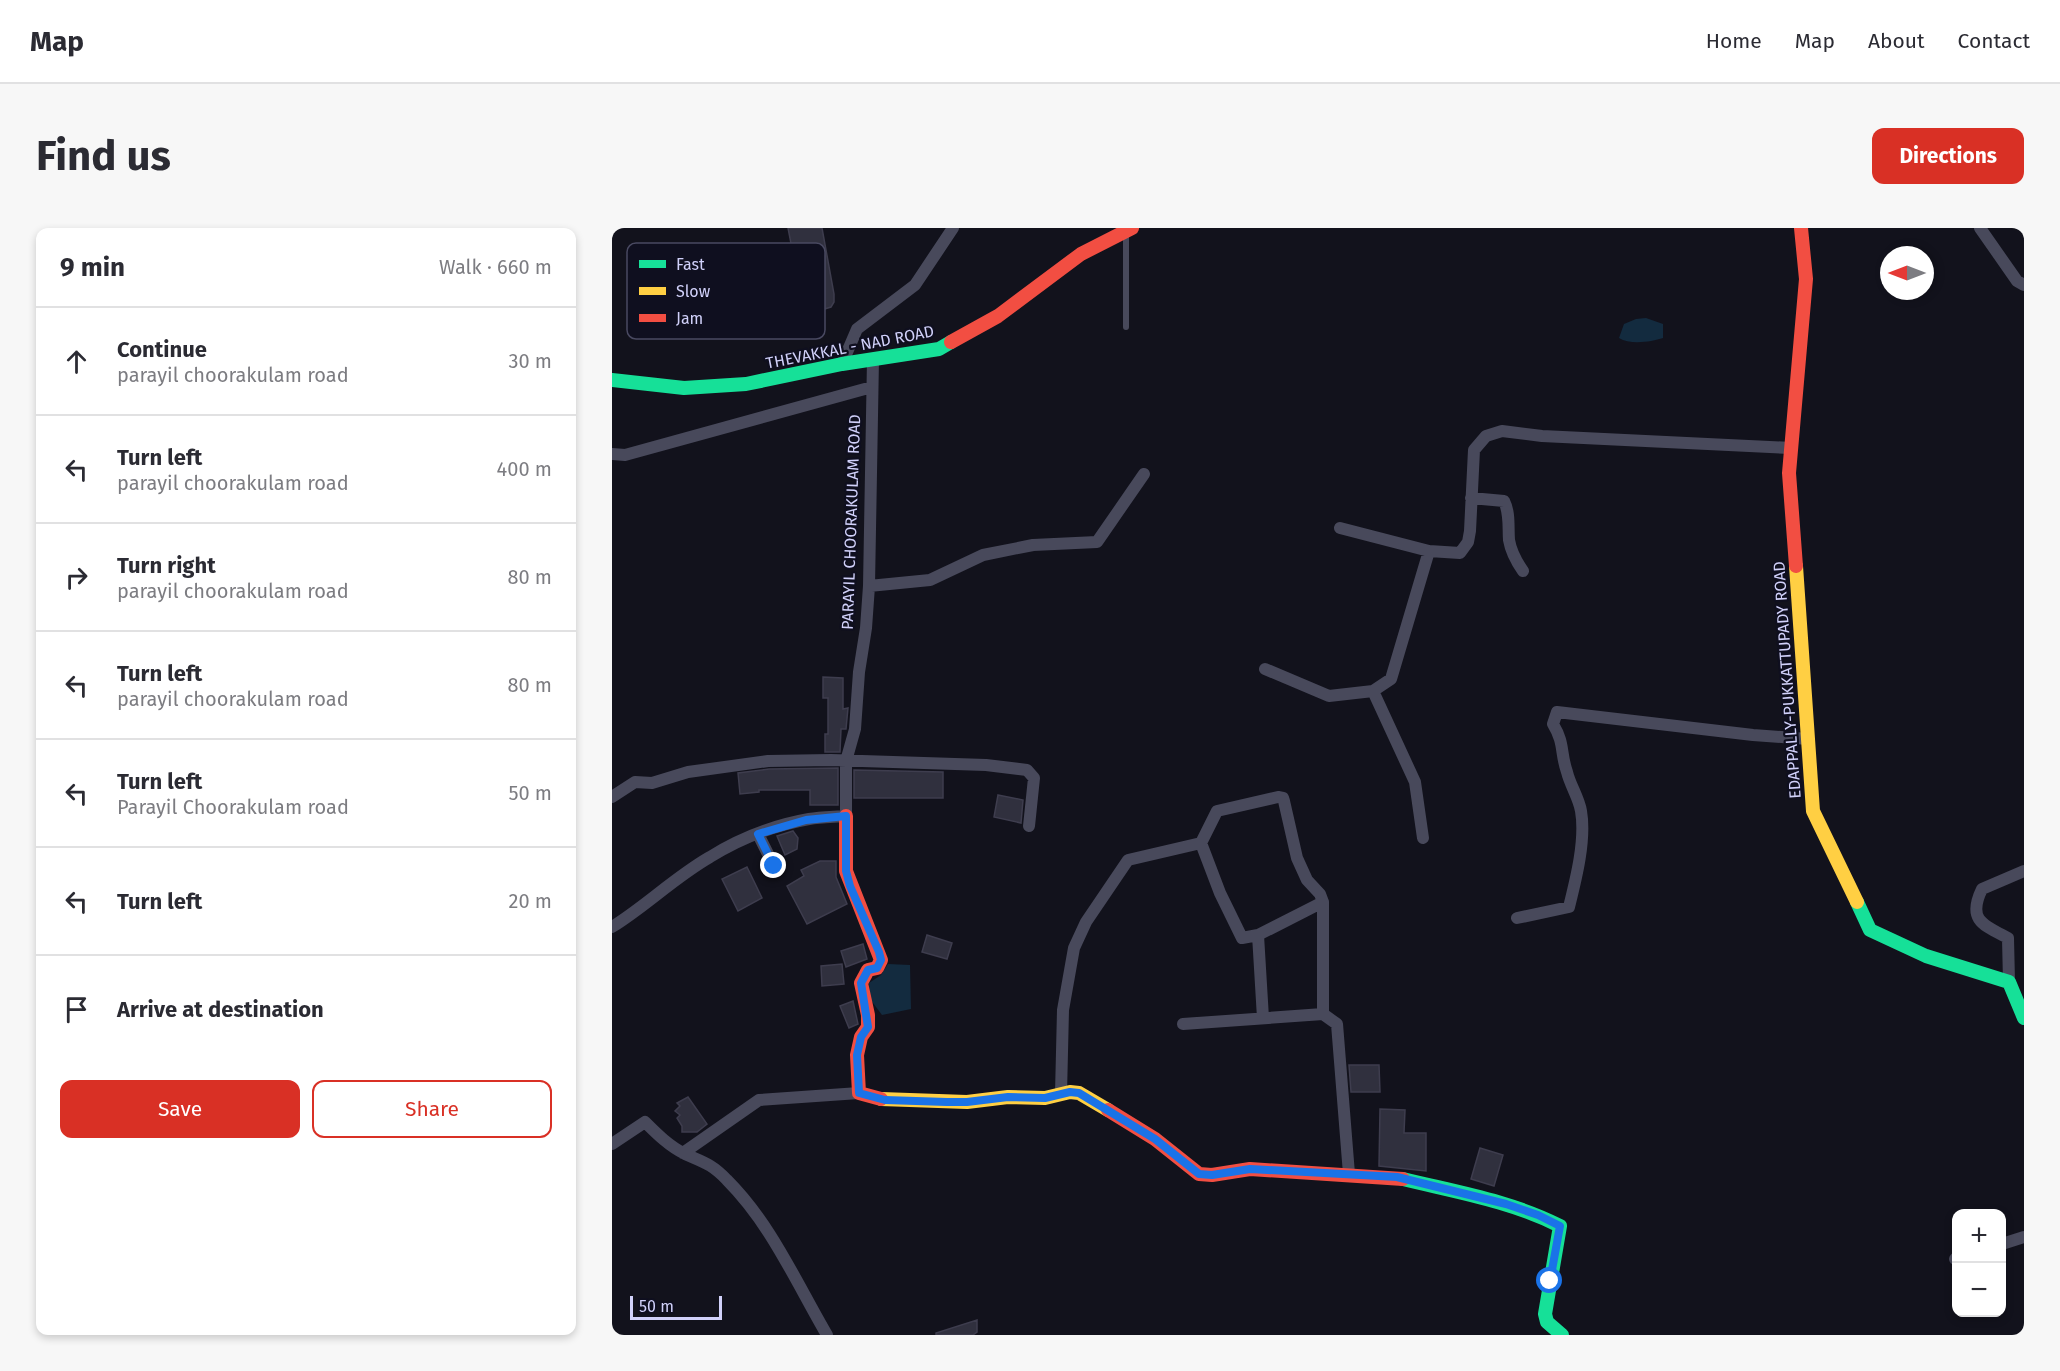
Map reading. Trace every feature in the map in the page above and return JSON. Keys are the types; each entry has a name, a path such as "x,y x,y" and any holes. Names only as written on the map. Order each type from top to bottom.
{"main road":[{"name":"EDAPPALLY-PUKKATTUPADY ROAD","path":"1801,228 1806,279 1789,473 1813,811 1870,930 1926,956 2009,982"},
{"name":"THEVAKKAL - NAD ROAD","path":"612,380 684,388 746,384 842,364 939,349 998,316 1081,254 1129,230"},
{"path":"846,816 846,871 881,960 877,968 868,970 861,983 868,1027 861,1037 857,1055 859,1093 885,1100 947,1102 1008,1097 1045,1098 1070,1092 1079,1093 1155,1139 1199,1174 1212,1175 1250,1169 1397,1177 1506,1204 1538,1215 1560,1226 1545,1314 1547,1322 1562,1335"},
{"path":"2009,982 2024,1018"}],"street":[{"path":"842,364 857,329 915,285 953,228"},
{"path":"1980,228 2017,281 2024,285"},
{"name":"PARAYIL CHOORAKULAM ROAD","path":"846,816 846,762 855,729 869,586 873,359"},
{"path":"612,454 625,455 872,387"},
{"path":"1340,528 1429,551 1460,553 1468,542 1470,531 1474,450 1486,436 1502,431 1542,436 1791,448"},
{"path":"869,586 930,580 983,555 1033,544 1097,542 1144,474"},
{"path":"1472,498 1504,501 1508,509 1509,542 1514,557 1523,571"},
{"path":"1265,669 1329,696 1373,691 1391,679 1429,551"},
{"path":"1373,691 1415,782 1424,838"},
{"path":"1517,918 1569,907 1575,884 1581,842 1581,811 1566,770 1561,738 1553,724 1557,712 1753,735 1808,738"},
{"path":"612,797 635,782 652,783 688,772 768,761 986,765 1027,770 1034,778 1029,826"},
{"path":"1323,902 1258,935 1242,938 1220,893 1202,843 1217,811 1278,797 1283,798 1297,858 1307,880 1320,894 1323,902 1323,1014"},
{"path":"612,927 710,857 758,834 806,820 846,816"},
{"path":"758,834 774,866"},
{"path":"1061,1094 1062,1010 1074,948 1086,922 1128,861 1202,843"},
{"path":"2009,982 2008,938 1982,924 1976,915 1976,901 1982,888 2024,871"},
{"path":"1258,935 1263,1018"},
{"path":"1183,1024 1323,1014 1337,1024 1349,1174"},
{"path":"683,1153 759,1100 859,1093"},
{"path":"612,1144 645,1122 660,1137 683,1153 706,1162 726,1179 759,1217 827,1335"},
{"path":"2006,1242 2024,1237"}],"lane":[{"path":"1126,327 1129,230"}],"water":[{"path":"1646,318 1663,324 1663,338 1635,342 1619,338 1624,324"},
{"path":"888,964 910,965 911,1009 882,1015 870,999 869,983 881,975"}],"building":[{"path":"788,228 822,228 825,243 791,243"},
{"path":"825,244 834,294 831,307 825,309"},
{"path":"823,677 843,678 843,709 848,708 846,729 841,729 840,752 825,752 825,734 828,734 828,698 823,698"},
{"path":"838,768 838,805 810,805 810,790 759,790 759,792 740,794 738,773 769,769"},
{"path":"854,770 943,772 943,798 854,798"},
{"path":"998,795 1023,800 1021,823 994,817"},
{"path":"793,831 798,838 797,849 785,855 777,836"},
{"path":"820,861 836,861 836,877 847,904 807,924 787,886 804,876 801,870"},
{"path":"747,867 762,898 738,911 722,879"},
{"path":"927,935 952,943 947,959 922,952"},
{"path":"863,944 867,959 846,967 841,951"},
{"path":"842,964 844,984 822,986 821,966"},
{"path":"853,1001 858,1024 849,1028 840,1006"},
{"path":"1349,1065 1379,1065 1380,1092 1351,1092"},
{"path":"688,1097 707,1124 697,1132 682,1132 682,1126 677,1118 680,1115 675,1111 680,1106 677,1103"},
{"path":"1380,1109 1405,1110 1404,1133 1426,1133 1426,1171 1379,1166"},
{"path":"1480,1148 1503,1155 1494,1186 1471,1179"},
{"path":"977,1320 977,1332 973,1335 936,1335 936,1333"}],"traffic: fast":[{"path":"612,380 684,388 746,384 842,364 939,349 951,342"},
{"path":"1857,902 1870,930 1926,956 2009,982 2024,1018"},
{"path":"1403,1179 1503,1204 1560,1226 1545,1314 1547,1322 1562,1335"}],"traffic: slow":[{"path":"1796,566 1813,811 1857,902"},
{"path":"881,1099 967,1102 1008,1097 1045,1098 1070,1092 1079,1093 1108,1110"}],"traffic: jam":[{"path":"951,342 998,316 1081,254 1132,228"},
{"path":"1796,566 1789,473 1806,279 1801,228"},
{"path":"846,816 846,871 881,960 877,968 868,970 861,983 868,1015 868,1027 861,1037 857,1055 859,1093 881,1099"},
{"path":"1108,1110 1155,1139 1199,1174 1212,1175 1250,1169 1403,1179"}],"route":[{"path":"774,866 758,834 806,820 846,816 846,871 881,960 877,968 868,970 861,983 868,1015 868,1027 861,1037 857,1055 859,1093 885,1100 967,1102 1008,1097 1045,1098 1070,1092 1079,1093 1155,1139 1199,1174 1212,1175 1250,1169 1397,1177 1506,1204 1538,1215 1560,1226 1550,1281"}]}
